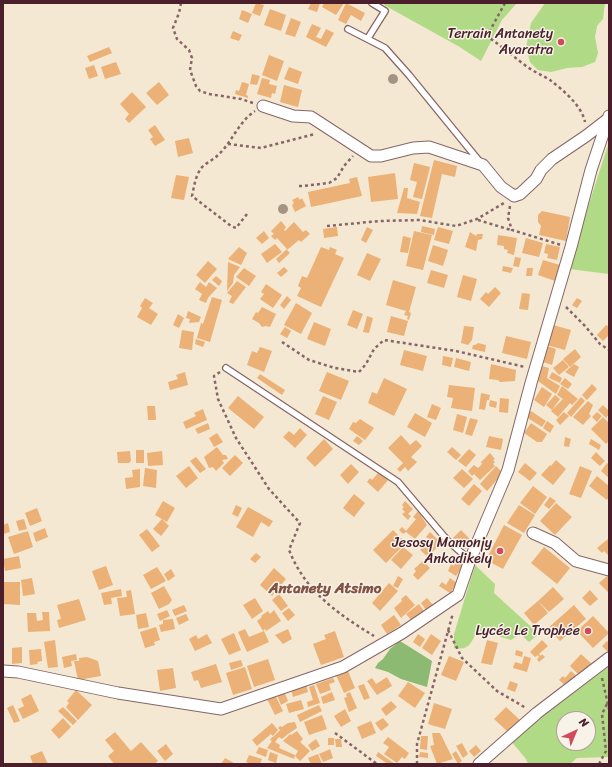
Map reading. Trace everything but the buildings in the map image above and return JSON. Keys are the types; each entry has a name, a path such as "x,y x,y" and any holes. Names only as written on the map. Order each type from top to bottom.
{"street":[{"path":"263,106 293,116 311,117 371,156 381,156 413,148 429,147 483,165 501,187 514,196 520,194 536,179 541,170 552,159 586,136 609,117"},
{"path":"3,671 18,672 118,693 221,709 343,667 402,633 458,595 470,560 508,470 535,369 571,247 591,170 609,117"},
{"path":"534,533 555,543 576,561 609,570"},
{"path":"479,764 537,713 606,661"}],"lane":[{"path":"368,38 385,11 372,3"},
{"path":"348,29 385,48 483,165"},
{"path":"226,368 398,482 448,541 470,560"}],"path":[{"path":"181,3 173,28 177,38 190,50 192,58 190,70 196,86 200,91 209,94 241,99 263,106"},
{"path":"505,3 488,36 528,67 550,80 564,92 584,116 586,136"},
{"path":"247,214 236,228 231,226 192,196 195,180 200,169 217,156 228,144 240,125 249,115 263,106"},
{"path":"228,144 261,148 329,130"},
{"path":"299,186 329,184 337,178 344,166 355,155 362,151"},
{"path":"512,230 508,218 509,208 514,196"},
{"path":"327,226 380,221 420,220 456,226 477,219 514,196"},
{"path":"477,219 571,247"},
{"path":"556,295 600,344 609,350"},
{"path":"282,342 309,360 336,368 359,372 366,364 374,349 384,340 456,351 535,369"},
{"path":"226,368 214,376 218,399 236,438 265,483 300,523 289,550 299,571 322,599 352,623 384,643"},
{"path":"417,764 417,744 458,595"},
{"path":"448,629 462,658 497,691 537,713"},
{"path":"606,661 602,680 609,708"},
{"path":"599,764 606,751 602,714 608,704"},
{"path":"336,733 377,764"}],"green space":[{"path":"385,3 517,3 502,20 481,61 458,46 384,5"},
{"name":"Terrain Antanety Avaratra","path":"545,3 605,3 603,19 597,26 595,37 598,53 595,62 582,67 567,68 551,72 538,70 530,62 526,47 531,23"},
{"path":"609,142 609,274 569,269 576,244"},
{"path":"475,565 495,584 494,593 539,634 529,642 520,634 511,640 478,630 472,642 467,647 459,649 454,648 454,634"},
{"path":"400,641 432,661 427,687 401,679 388,672 375,668 390,649"},
{"path":"608,667 609,757 577,758 570,764 528,764 526,759 511,741"}],"place":[{"name":"Terrain Antanety Avaratra","path":"561,42"},
{"name":"Jesosy Mamonjy Ankadikely","path":"500,551"},
{"name":"Lycée Le Trophée","path":"588,631"}],"district":[{"name":"Antanety Atsimo","path":"325,589"}]}
